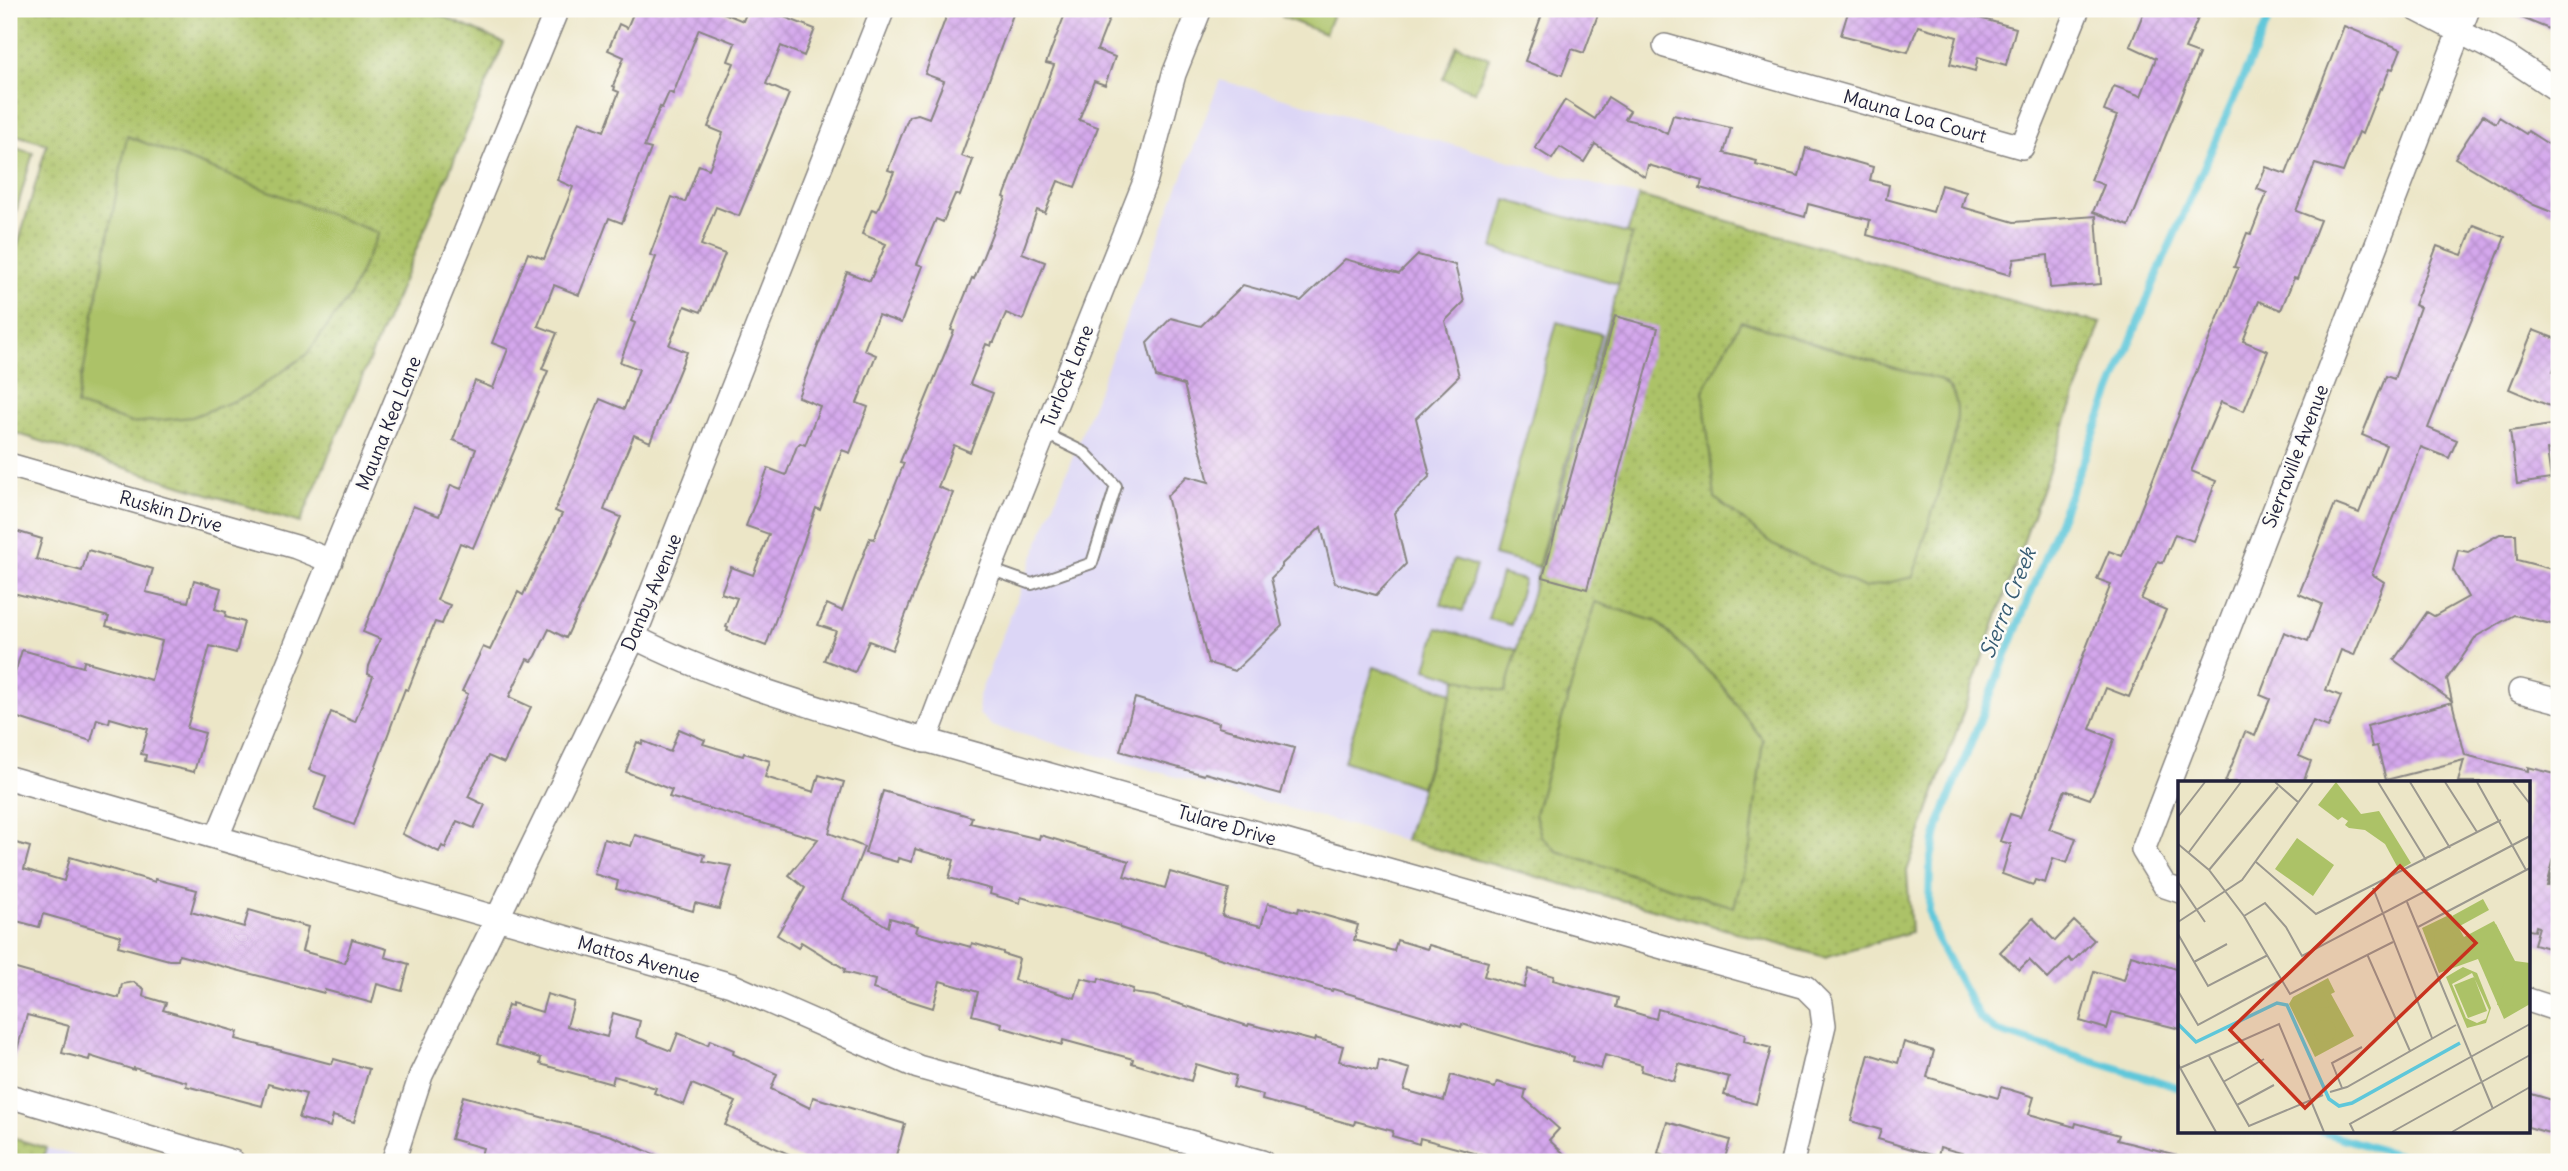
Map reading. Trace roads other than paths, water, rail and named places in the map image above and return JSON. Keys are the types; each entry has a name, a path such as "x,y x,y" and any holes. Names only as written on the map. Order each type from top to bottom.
{"street":[{"name":"Mauna Kea Lane","path":"217,837 557,9"},
{"name":"Danby Avenue","path":"393,1162 421,1075 634,637 883,9"},
{"name":"Turlock Lane","path":"925,741 990,569 1146,179 1174,74 1200,9"},
{"name":"Mauna Loa Court","path":"1665,46 2022,146 2078,9"},
{"path":"2416,9 2508,57 2559,91"},
{"name":"Sierraville Avenue","path":"2178,891 2165,886 2143,850 2468,9"},
{"name":"Ruskin Drive","path":"9,465 296,547 331,561"},
{"name":"Tulare Drive","path":"634,637 747,685 925,741 1795,983 1814,994 1821,1003 1824,1025 1792,1162"},
{"path":"2520,691 2559,701"},
{"name":"Mattos Avenue","path":"9,778 730,985 918,1067 1262,1162"},
{"path":"2530,1001 2559,1010"},
{"path":"9,1096 233,1162"}],"lane":[{"path":"990,569 1032,584 1092,564 1116,486 1085,453 1044,433"}],"waterway":[{"name":"Sierra Creek","path":"2178,1087 1996,1031 1979,1017 1937,939 1929,912 1930,862 1939,824 2159,270 2273,9"},
{"name":"Sierra Creek","path":"2322,1132 2421,1162"}]}
